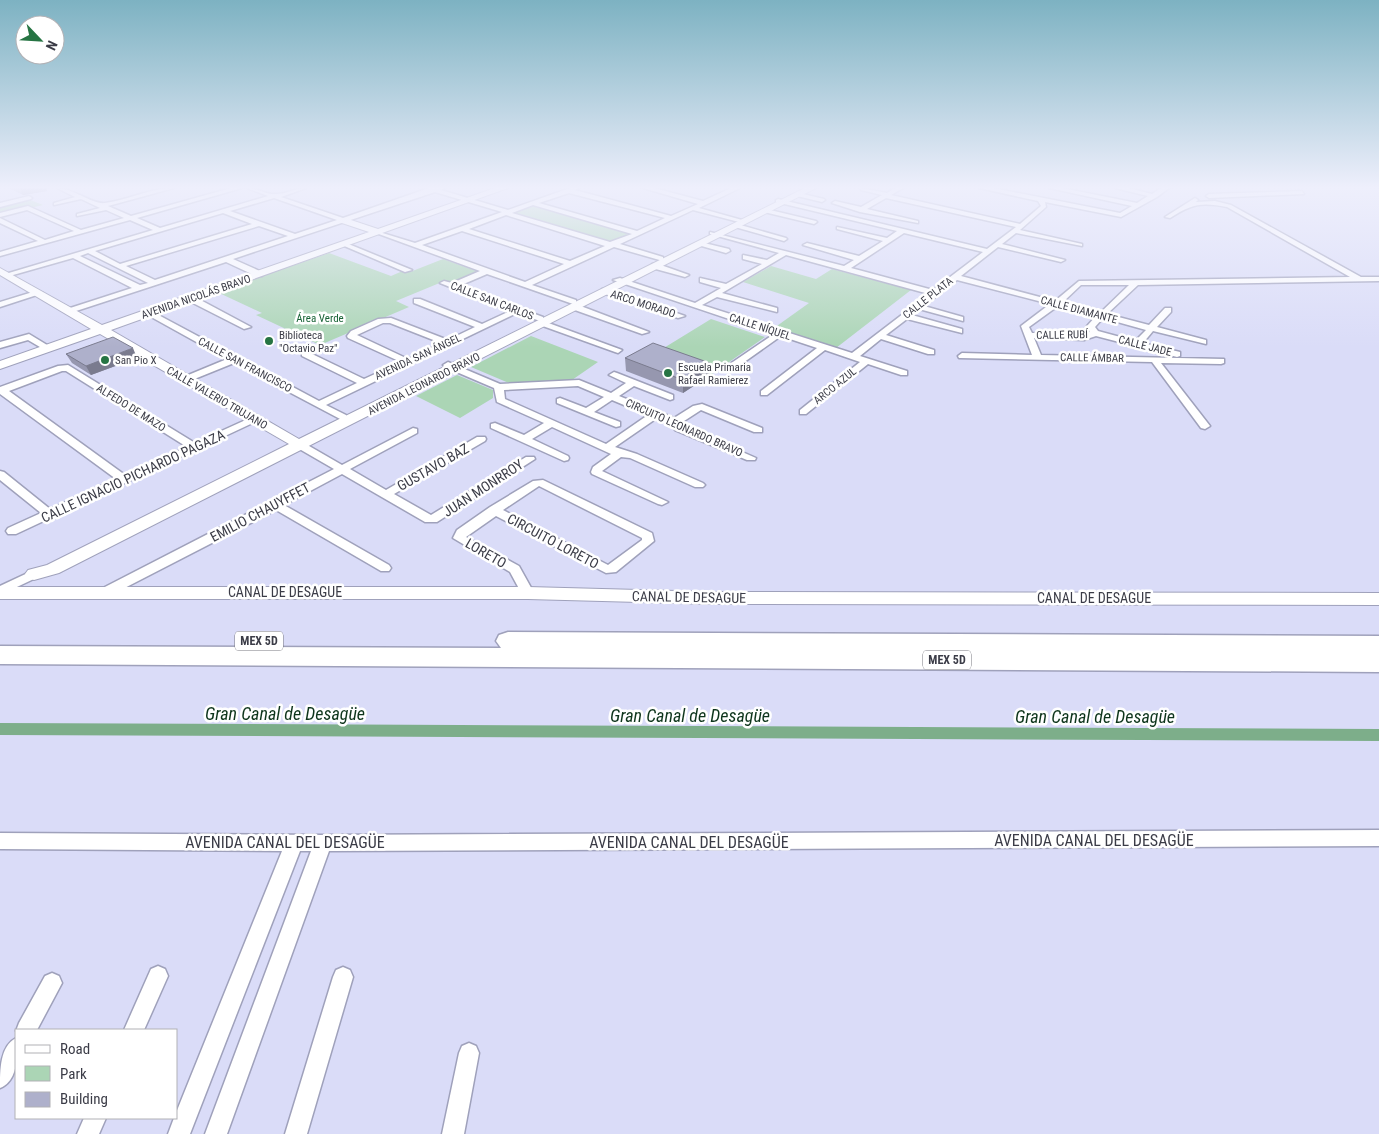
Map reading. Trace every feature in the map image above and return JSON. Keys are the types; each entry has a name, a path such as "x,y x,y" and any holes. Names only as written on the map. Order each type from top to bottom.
{"highway":[{"name":"MEX 5D","path":"0,640 1379,645"},
{"name":"MEX 5D","path":"0,654 1379,662"}],"street":[{"path":"0,254 48,241"},
{"path":"3,273 123,241"},
{"path":"120,266 202,241"},
{"path":"70,311 279,241"},
{"name":"AVENIDA NICOLÁS BRAVO","path":"0,365 353,241"},
{"path":"404,241 525,285 645,332"},
{"path":"416,245 428,241"},
{"path":"500,241 571,264"},
{"path":"598,241 658,262 685,275"},
{"path":"525,285 620,241"},
{"name":"AVENIDA LEONARDO BRAVO","path":"0,592 34,574 52,570 296,443 701,241"},
{"name":"AVENIDA LEONARDO BRAVO","path":"658,262 705,241"},
{"path":"740,241 934,293"},
{"path":"845,269 887,241"},
{"path":"955,241 1061,260"},
{"path":"966,241 993,248"},
{"name":"CALLE PLATA","path":"853,357 1002,241"},
{"path":"1065,241 1080,245"},
{"path":"1290,241 1359,280"},
{"path":"344,244 408,270"},
{"path":"700,244 726,251"},
{"path":"807,245 860,259"},
{"path":"0,248 9,252"},
{"path":"89,251 154,283"},
{"path":"695,306 785,253"},
{"path":"73,255 139,288"},
{"path":"746,257 768,263"},
{"path":"226,259 259,274"},
{"name":"CALLE SAN CARLOS","path":"486,271 448,284 618,350"},
{"name":"CALLE VALERIO TRUJANO","path":"3,273 184,380 385,495 429,519 436,518"},
{"name":"CALLE DIAMANTE","path":"955,277 1203,342"},
{"path":"1037,357 1025,326 1028,322 1056,304 1080,283 1379,279"},
{"path":"703,280 727,288"},
{"name":"AVENIDA LEONARDO BRAVO","path":"574,304 606,291 620,281"},
{"name":"CALLE NÍQUEL","path":"620,281 904,373"},
{"path":"1095,334 1091,328 1136,282"},
{"name":"ARCO MORADO","path":"606,291 681,316"},
{"path":"0,305 39,293"},
{"path":"716,294 774,310"},
{"path":"190,298 246,327"},
{"path":"417,300 483,327"},
{"path":"917,306 960,318"},
{"name":"AVENIDA SAN ÁNGEL","path":"318,405 518,310"},
{"path":"1137,344 1168,310"},
{"name":"CALLE SAN FRANCISCO","path":"148,313 342,417"},
{"path":"906,316 959,331"},
{"path":"408,362 352,336 354,333 391,320 449,343"},
{"path":"730,368 780,334"},
{"name":"CALLE RUBÍ","path":"1028,335 1084,337 1095,334"},
{"name":"CALLE JADE","path":"1095,334 1195,360"},
{"path":"879,336 931,352"},
{"path":"0,345 29,337 48,348"},
{"path":"764,392 824,348"},
{"path":"305,354 364,383"},
{"name":"CALLE ÁMBAR","path":"962,356 1221,361"},
{"path":"184,380 235,359"},
{"path":"1154,359 1205,426"},
{"name":"ARCO AZUL","path":"803,412 866,361"},
{"name":"AVENIDA LEONARDO BRAVO","path":"296,443 342,417 452,366"},
{"name":"CIRCUITO LEONARDO BRAVO","path":"452,366 500,387 574,382 675,422 679,428 751,458"},
{"name":"ALFEDO DE MAZO","path":"1,390 61,368 68,368 194,447"},
{"path":"614,374 670,396"},
{"path":"587,412 634,382"},
{"path":"506,402 538,384"},
{"path":"500,387 500,400 607,448 633,456 699,485"},
{"path":"1,390 124,480"},
{"path":"560,401 616,424"},
{"path":"675,422 696,408 702,408 758,430"},
{"path":"607,448 656,414"},
{"name":"CALLE IGNACIO PICHARDO PAGAZA","path":"12,532 254,420"},
{"path":"525,439 551,423"},
{"path":"495,426 564,458"},
{"name":"EMILIO CHAUYFFET","path":"106,592 276,505 413,431"},
{"name":"GUSTAVO BAZ","path":"385,495 481,439"},
{"path":"619,453 597,469 596,472 662,502"},
{"name":"JUAN MONRROY","path":"436,518 530,458"},
{"path":"0,474 49,514"},
{"name":"CIRCUITO LORETO","path":"537,483 544,483 648,536 648,541 612,569 606,569 494,510 537,483"},
{"path":"276,505 385,568"},
{"name":"LORETO","path":"494,510 461,533 459,538 515,569 528,593"},
{"name":"CANAL DE DESAGUE","path":"0,592 528,593 713,598 1379,599"},
{"name":"AVENIDA CANAL DEL DESAGÜE","path":"0,841 323,843 1379,838"},
{"path":"179,1134 294,843"},
{"path":"216,1134 323,843"},
{"path":"134,1029 158,976"},
{"path":"296,1134 343,977"},
{"path":"27,1029 52,983"},
{"path":"0,1077 15,1050"},
{"path":"453,1134 469,1052"},
{"path":"88,1134 95,1119"}],"green space":[{"name":"Área Verde","path":"329,253 391,276 405,270 410,272 443,259 479,272 449,284 442,282 396,301 409,307 320,345 256,315 262,313 217,292"},
{"path":"771,266 816,279 832,269 911,290 836,348 774,328 809,303 743,282"},
{"path":"711,319 765,337 709,376 654,354"},
{"path":"531,336 598,362 572,380 511,384 471,367"},
{"path":"457,375 493,390 493,398 460,418 416,396"}],"building":[{"path":"113,337 133,348 86,366 66,354"},
{"path":"653,343 710,363 683,380 625,358"}],"waterway":[{"name":"Gran Canal de Desagüe","path":"0,729 1379,735"}],"place":[{"name":"Biblioteca \"Octavio Paz\"","path":"269,341"},
{"name":"San Pio X","path":"105,360"},
{"name":"Escuela Primaria Rafael Ramierez","path":"668,373"}]}
